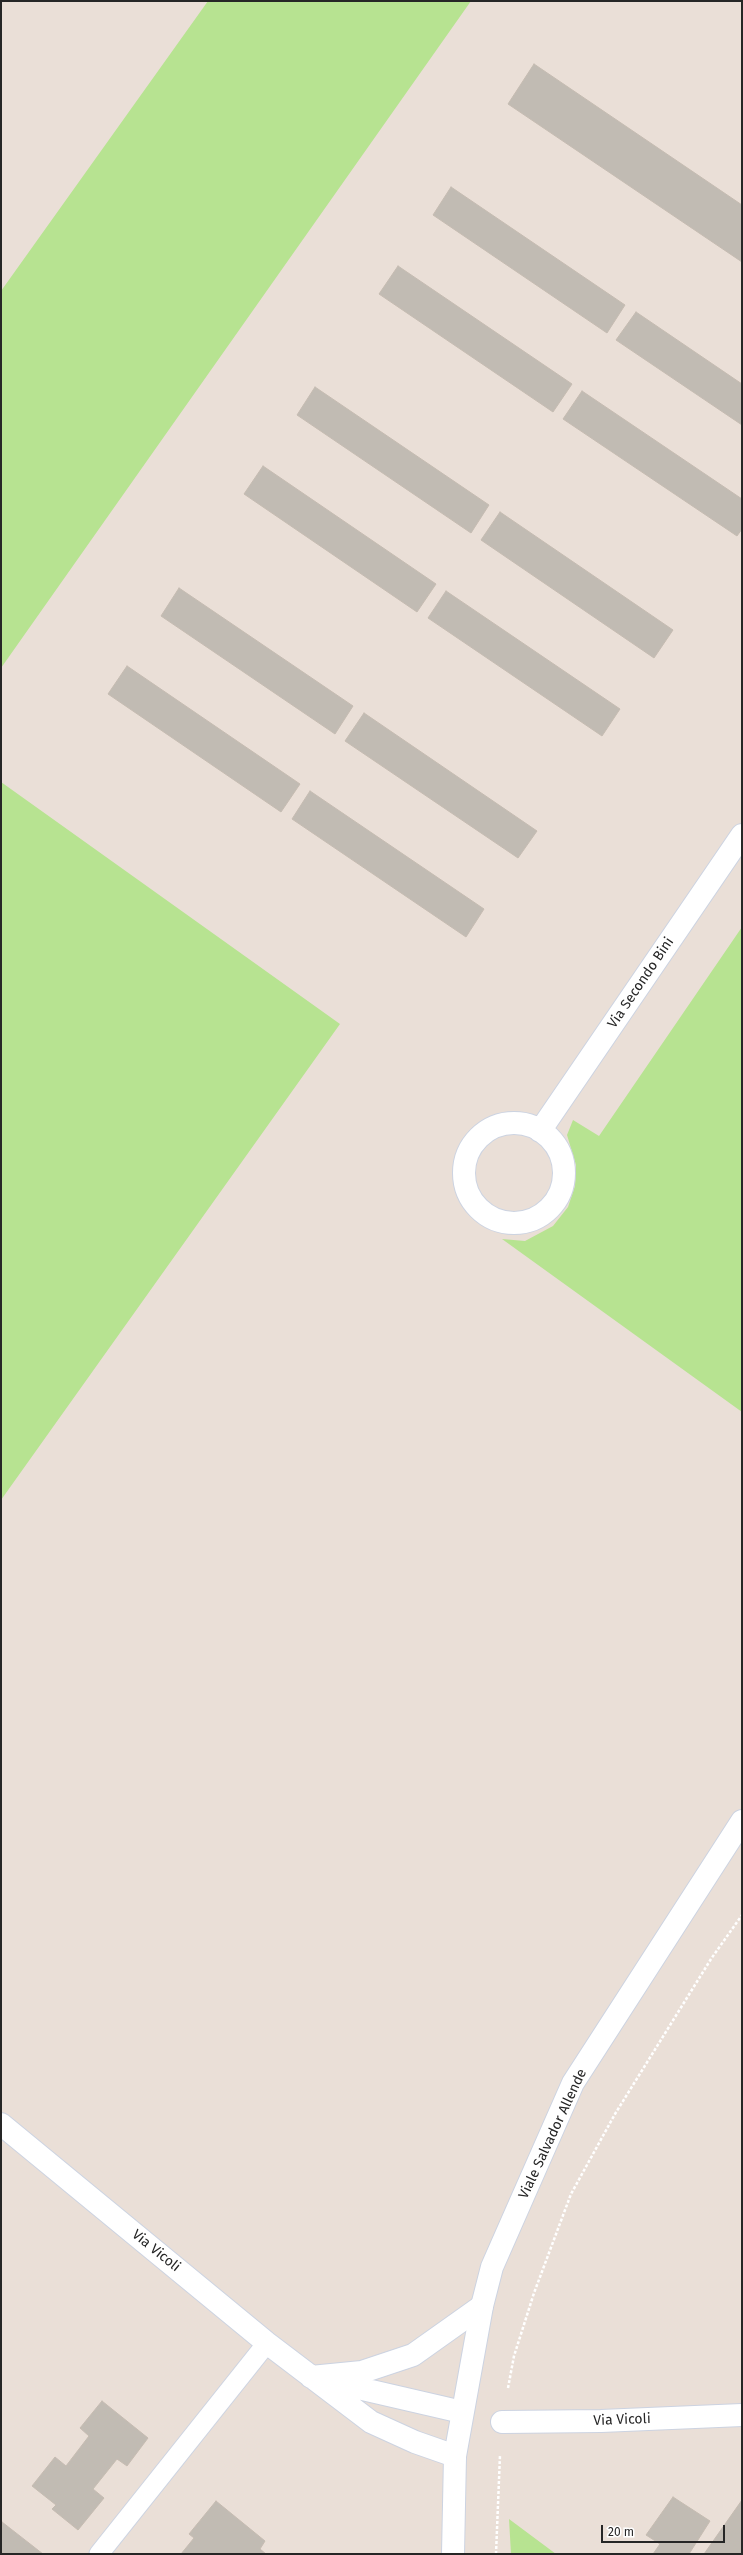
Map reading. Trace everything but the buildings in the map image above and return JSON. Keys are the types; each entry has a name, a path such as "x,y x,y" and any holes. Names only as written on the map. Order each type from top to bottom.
{"street":[{"name":"Via Secondo Bini","path":"540,1131 742,835"},
{"path":"508,1124 525,1124 540,1131 551,1140 559,1152 563,1165 560,1194 543,1214 528,1221 511,1223 495,1220 481,1211 471,1198 465,1183 464,1166 469,1150 479,1138 492,1128 508,1124"},
{"name":"Viale Salvador Allende","path":"453,2554 455,2456 482,2306 492,2267 573,2083 742,1821"},
{"name":"Via Vicoli","path":"1,2124 268,2343 371,2422 415,2442 455,2456"},
{"path":"311,2377 362,2372 413,2355 482,2306"},
{"name":"Via Vicoli","path":"311,2377 462,2412"},
{"name":"Via Vicoli","path":"502,2422 601,2421 742,2414"}],"lane":[{"path":"99,2554 268,2343"}],"path":[{"path":"496,2554 502,2422 514,2356 534,2293 571,2194 615,2114 711,1959 742,1914"}],"green space":[{"path":"208,1 471,1 1,668 1,291"},
{"path":"1,782 340,1024 1,1500"},
{"path":"742,927 742,1412 502,1239 525,1241 553,1226 568,1207 575,1186 576,1165 567,1135 573,1120 599,1136"},
{"path":"509,2519 556,2554 511,2554"}]}
